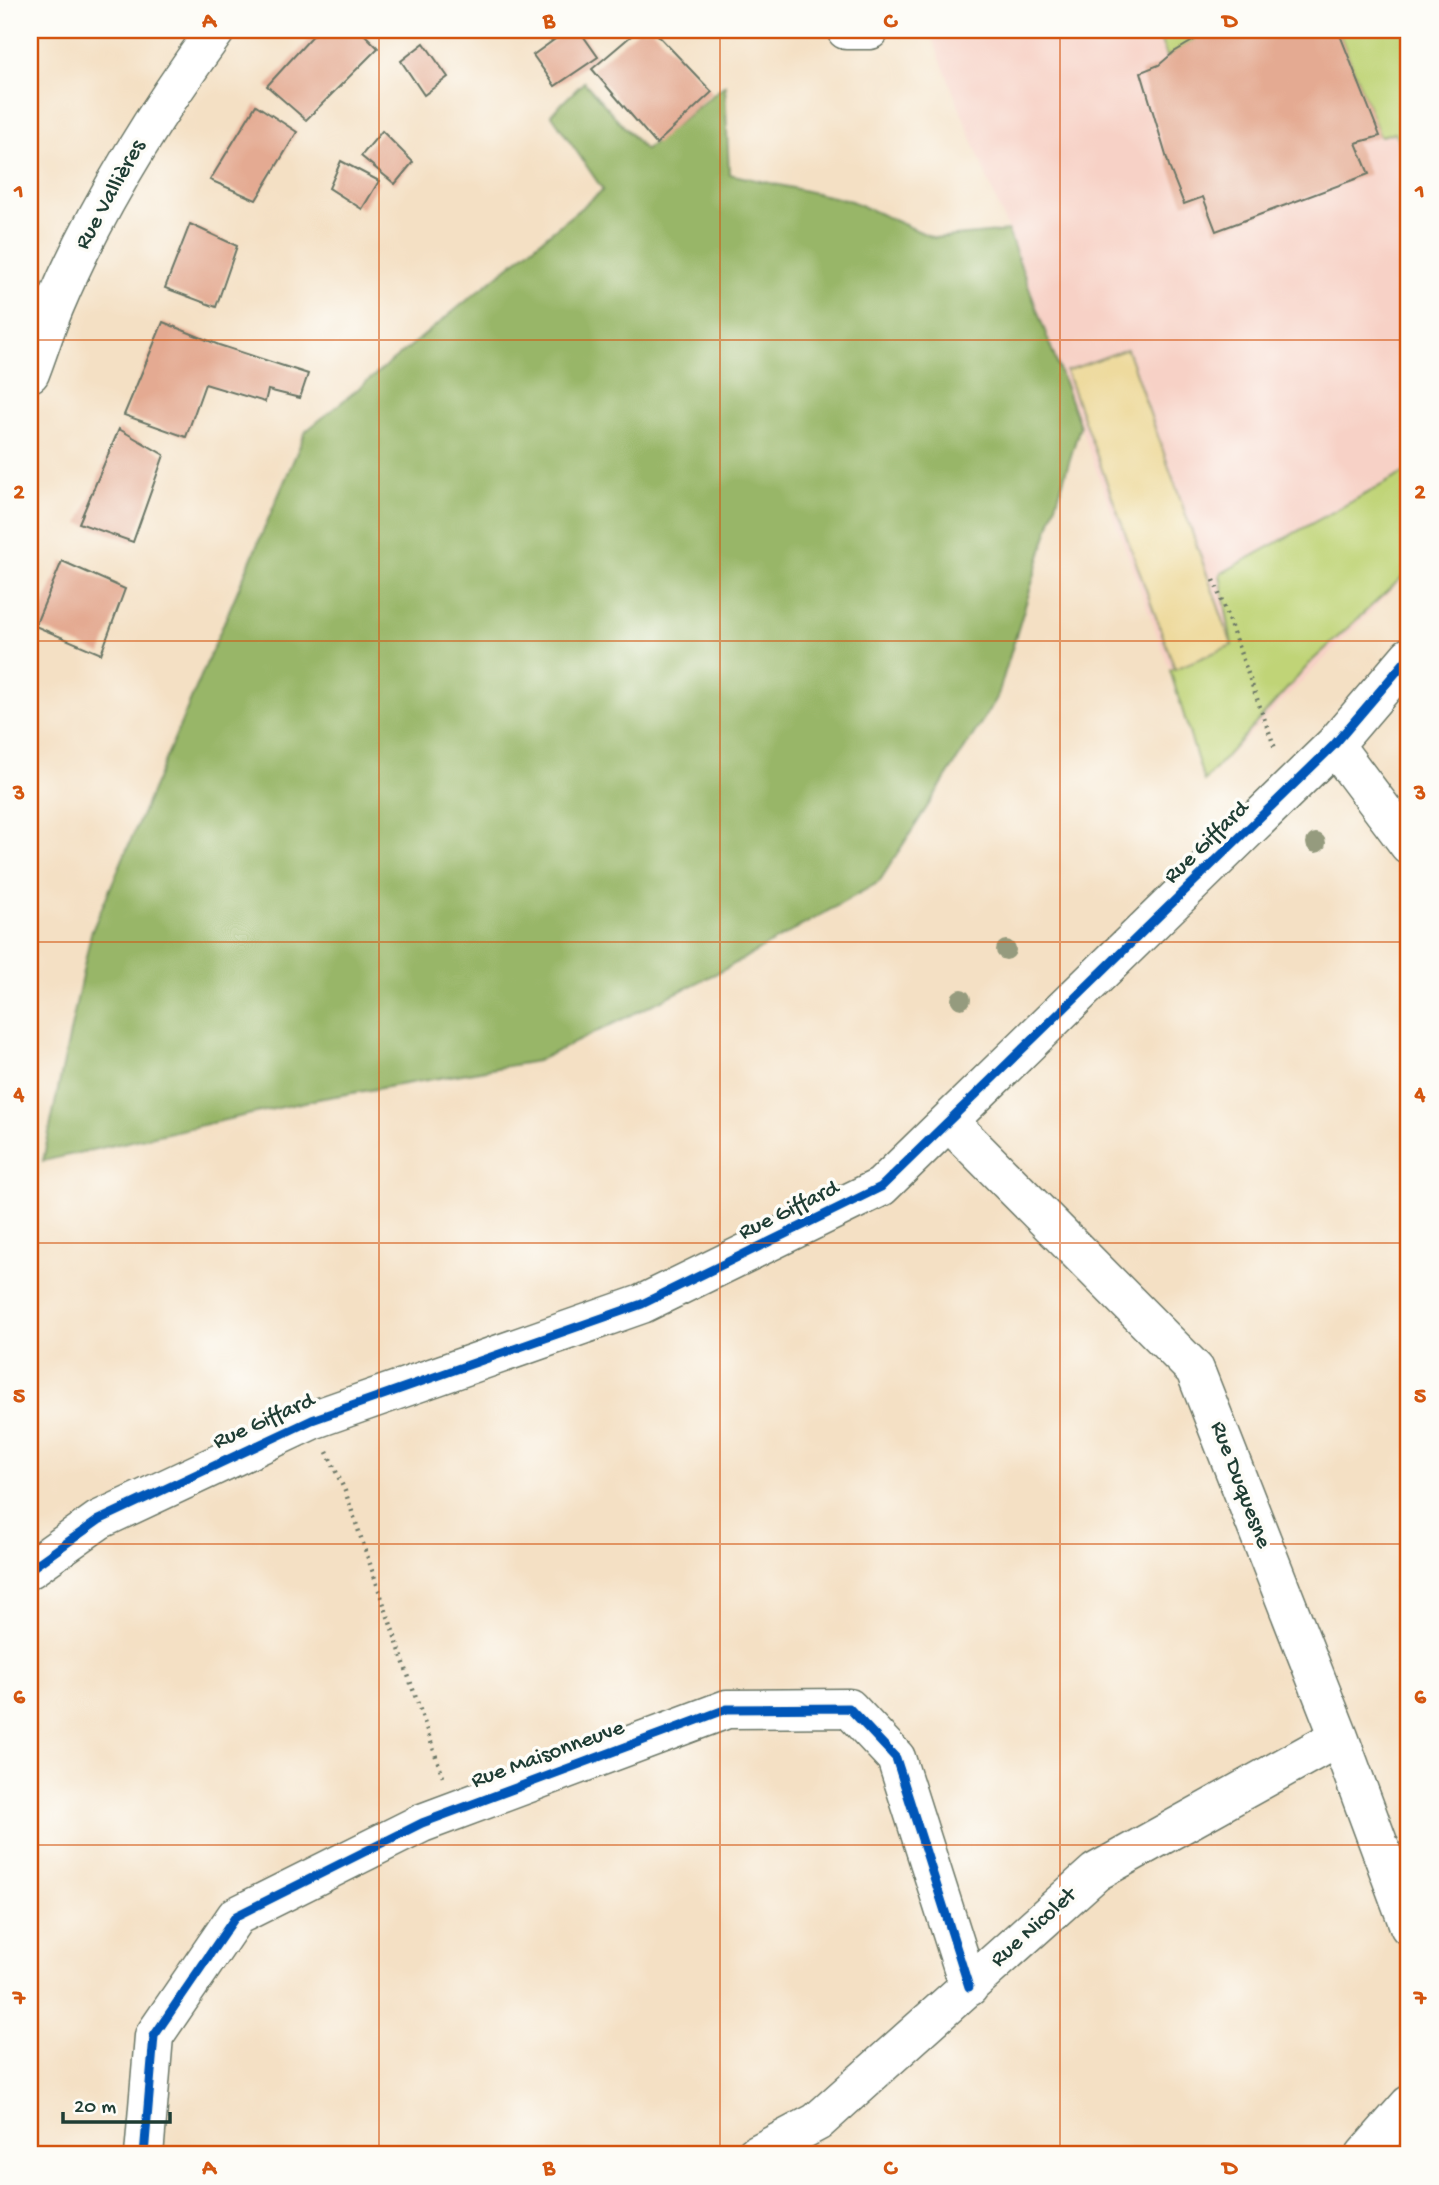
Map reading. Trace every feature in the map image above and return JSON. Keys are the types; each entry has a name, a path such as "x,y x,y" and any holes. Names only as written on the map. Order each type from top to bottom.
{"street":[{"name":"Rue Vallières","path":"30,373 42,299 91,228 145,132 216,30"},
{"path":"846,30 870,30"},
{"name":"Rue Giffard","path":"30,1569 99,1520 312,1420 642,1304 881,1187 1334,745 1409,657"},
{"path":"1334,745 1409,845"},
{"name":"Rue Duquesne","path":"949,1122 1195,1370 1339,1737 1409,1926"},
{"name":"Rue Maisonneuve","path":"144,2155 154,2036 236,1916 422,1823 727,1709 849,1708 896,1758 969,1987"},
{"name":"Rue Nicolet","path":"755,2155 817,2122 1096,1872 1339,1737"},
{"path":"1365,2155 1409,2105"}],"path":[{"path":"1214,580 1289,789"},
{"path":"312,1420 345,1491 455,1811"}],"shaded area":[{"path":"944,30 1409,30 1409,573 1204,781 1170,670 1008,231 932,38"}],"green space":[{"path":"1157,30 1211,30 1167,57"},
{"path":"1338,30 1409,30 1409,163 1407,164 1395,133 1380,136"},
{"path":"584,82 645,150 725,85 729,174 851,201 934,238 1008,231 1080,426 997,698 879,882 725,969 537,1061 318,1099 43,1161 91,933 306,431 603,190 551,114"},
{"path":"1409,470 1409,571 1312,661 1204,781 1170,670 1232,645 1220,574"}],"sand":[{"path":"1127,349 1232,645 1175,669 1066,371"}],"building":[{"path":"318,30 360,30 378,48 306,120 267,86"},
{"path":"568,30 579,30 598,57 555,86 533,55"},
{"path":"638,30 653,30 712,92 656,144 592,69"},
{"path":"1211,30 1338,30 1380,136 1356,143 1369,174 1216,231 1203,197 1184,204 1170,169 1141,72 1159,65 1174,52"},
{"path":"424,43 448,77 424,95 401,61"},
{"path":"256,105 297,132 256,200 210,180"},
{"path":"382,131 413,162 395,184 361,156"},
{"path":"341,161 379,181 362,209 329,188"},
{"path":"190,224 237,246 216,307 165,288"},
{"path":"163,322 219,345 308,374 300,398 268,390 265,402 205,384 186,437 124,415"},
{"path":"119,429 164,455 133,542 79,523"},
{"path":"62,561 125,589 101,654 35,626"}],"cycle path":[{"path":"30,1569 99,1520 312,1420 642,1304 881,1187 1334,745 1409,657"},
{"path":"144,2155 154,2036 236,1916 422,1823 727,1709 849,1708 896,1758 969,1987"}]}
